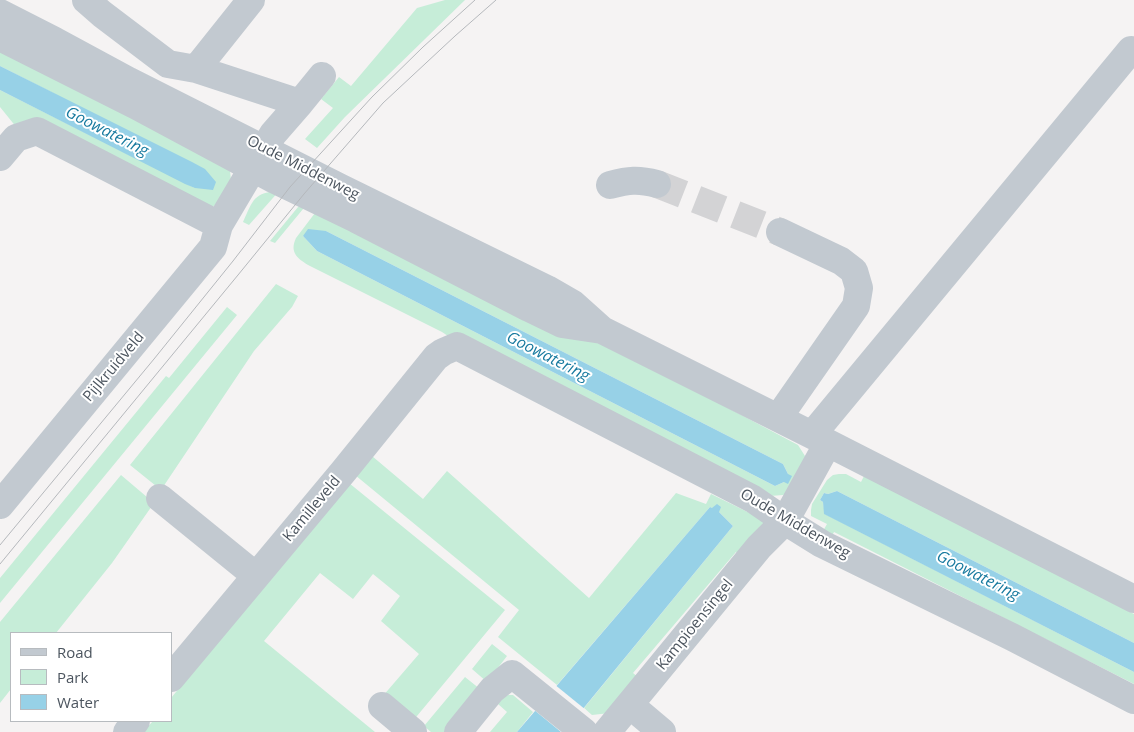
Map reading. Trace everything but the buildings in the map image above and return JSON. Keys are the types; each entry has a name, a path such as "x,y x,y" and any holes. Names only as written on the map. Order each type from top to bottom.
{"street":[{"path":"86,0 168,64 196,69 300,103"},
{"path":"196,69 251,0"},
{"name":"Oude Middenweg","path":"0,13 129,81 356,219 562,324 602,330 1134,599"},
{"name":"Oude Middenweg","path":"0,37 127,101 258,158"},
{"name":"Kampioensingel","path":"607,732 759,547 785,520 820,439 1131,50 1134,52"},
{"name":"Pijlkruidveld","path":"0,505 213,247 219,225 273,134 322,76"},
{"path":"8,148 37,131 219,225"},
{"path":"610,185 626,180 642,180 657,184"},
{"path":"778,418 856,306 860,288 854,271 841,261 780,232"},
{"name":"Oude Middenweg","path":"457,346 753,498 822,544 1012,637 1134,700"},
{"name":"Kamilleveld","path":"172,677 436,357 457,346"},
{"path":"160,498 256,576"},
{"path":"458,732 492,690 512,674 582,731"},
{"path":"630,705 662,732"},
{"path":"382,706 413,732"},
{"path":"127,732 135,722"}],"green space":[{"path":"445,0 465,0 345,117 317,148 305,139 333,108 321,99 339,77 351,86 417,8"},
{"path":"0,48 230,170 231,181 219,203 210,208 17,128 0,107 0,90 195,188 53,93 0,66"},
{"path":"280,190 249,225 243,222 255,198 264,193"},
{"path":"303,201 308,203 275,243 270,241"},
{"path":"318,209 598,339 798,445 805,456 803,470 791,492 770,496 454,340 442,332 310,266 302,261 294,252 296,238","holes":["326,231 783,464 788,474 784,482 775,486 317,251 303,236"]},
{"path":"276,284 298,296 292,307 254,351 161,490 130,465"},
{"path":"227,307 237,315 0,603 0,578 166,376 169,378"},
{"path":"372,456 423,499 447,471 589,598 676,493 706,504 711,494 764,520 763,527 741,556 736,552 633,673 639,678 610,713 592,715 584,708 733,526 719,512 710,507 557,685 498,637 519,610 355,475"},
{"path":"846,474 861,482 864,476 1134,614 1134,643 837,491 828,494 824,493 820,500 823,502 825,514 1134,672 1134,684 834,532 832,536 823,531 827,524 811,516 812,504 827,480 833,475"},
{"path":"121,475 154,503 112,563 57,632 10,632 10,690 0,703 0,622"},
{"path":"349,483 505,610 412,722 382,697 419,654 381,621 400,596 373,574 353,599 320,573 264,641 375,732 143,732 152,722 172,722 172,697"},
{"path":"492,644 507,656 487,682 472,669"},
{"path":"465,677 480,689 445,732 431,732 424,726"},
{"path":"513,695 533,712 517,732 490,732 507,712 498,704 502,698"}],"water":[{"name":"Goowatering","path":"0,66 205,169 216,182 213,190 195,188 185,184 0,90"},
{"name":"Goowatering","path":"308,229 326,231 783,464 788,474 792,476 788,484 784,482 775,486 317,251 303,236"},
{"name":"Goowatering","path":"837,491 1134,643 1134,672 824,514 823,502 820,500 824,493 828,494"},
{"path":"717,504 721,507 719,512 733,526 564,732 517,732 710,507 712,508"}],"pier":[{"path":"554,684 586,710 568,732 561,732 533,709"}],"tunnel":[{"path":"657,184 780,232"}],"tram line":[{"path":"0,545 154,359 290,187 372,97 475,0"},
{"path":"0,564 304,194 383,103 496,0"}]}
